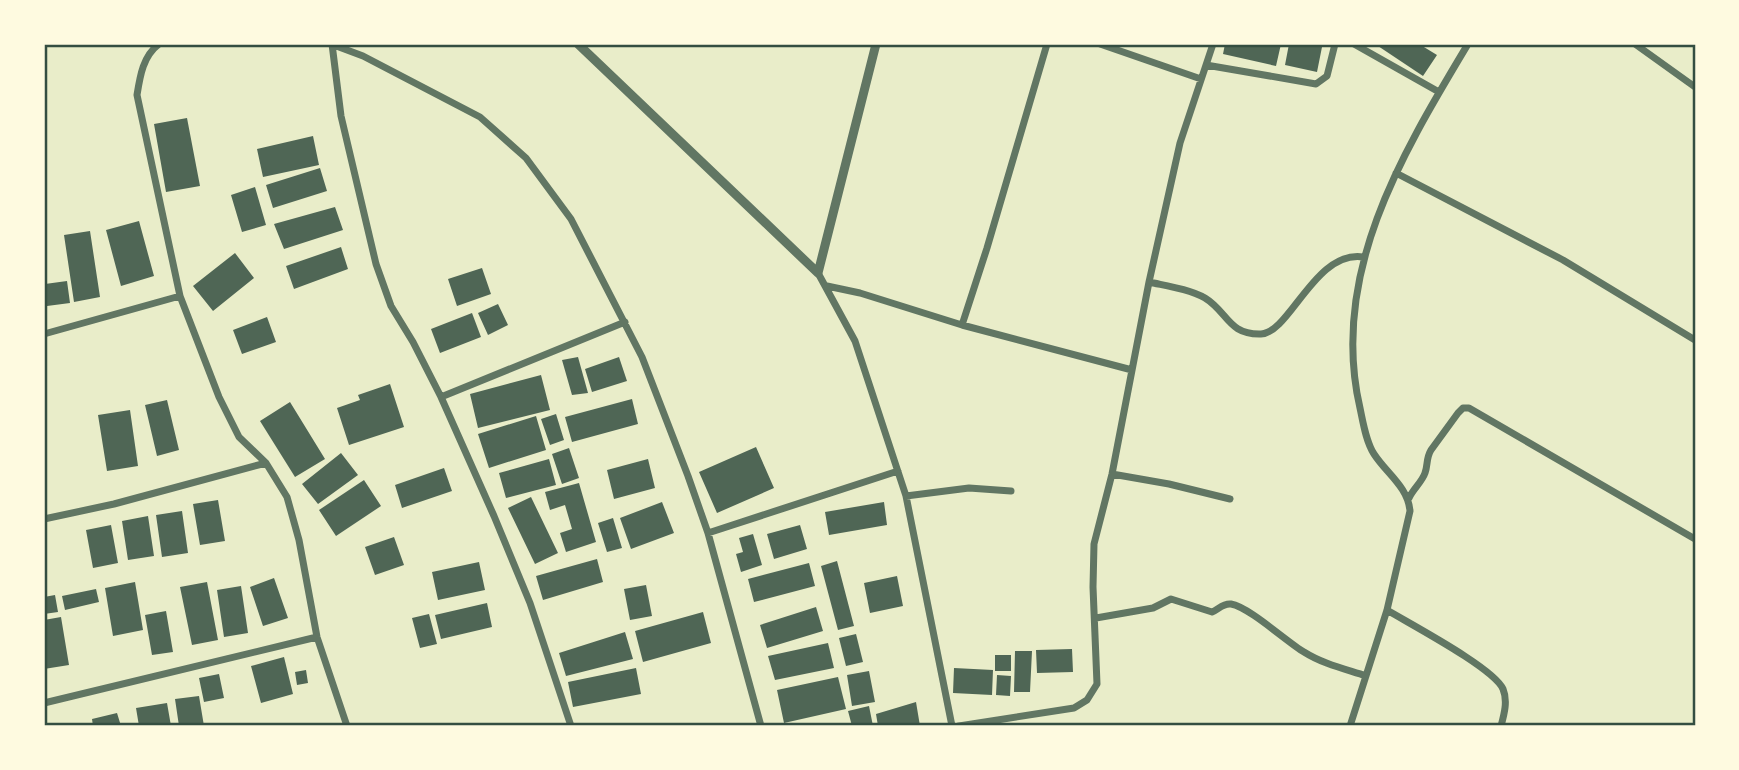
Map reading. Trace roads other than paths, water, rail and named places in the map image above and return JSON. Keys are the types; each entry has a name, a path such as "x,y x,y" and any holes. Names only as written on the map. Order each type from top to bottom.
{"street":[{"path":"159,44 152,49 141,70 137,95 180,296 219,397 239,437 266,463 287,497 299,540 317,637 347,726"},
{"path":"571,726 530,603 441,397 391,306 376,264 341,116 332,44 375,62 480,117 526,158 571,219 642,357 708,533 761,726"},
{"path":"578,44 818,273 827,286 855,341 906,496 952,726"},
{"path":"818,273 876,44"},
{"path":"962,325 1047,44"},
{"path":"1100,44 1201,79"},
{"path":"959,726 1074,708 1087,699 1097,684 1094,544 1112,474 1149,282 1180,143 1213,44"},
{"path":"1206,65 1316,83 1327,76 1335,44"},
{"path":"1354,44 1439,92"},
{"path":"1409,498 1372,451 1360,407 1352,361 1354,302 1363,257 1396,173 1468,44"},
{"path":"1635,44 1695,87"},
{"path":"1396,173 1563,260 1695,340"},
{"path":"1149,282 1197,294 1208,299 1232,327 1246,333 1265,334 1275,329 1303,294 1331,266 1344,258 1363,257"},
{"path":"827,286 1132,370"},
{"path":"44,334 180,296"},
{"path":"441,397 625,322"},
{"path":"1350,726 1387,610 1406,533 1410,511 1409,498 1416,484 1425,475 1428,456 1464,408 1469,408 1695,539"},
{"path":"44,519 114,504 266,463"},
{"path":"708,533 898,471"},
{"path":"1112,474 1230,499"},
{"path":"906,496 969,488 1011,491"},
{"path":"1096,618 1153,608 1171,599 1212,612 1222,605 1235,604 1323,663 1366,676"},
{"path":"1387,610 1481,667 1497,680 1503,688 1506,701 1501,726"},
{"path":"44,702 317,637"}]}
